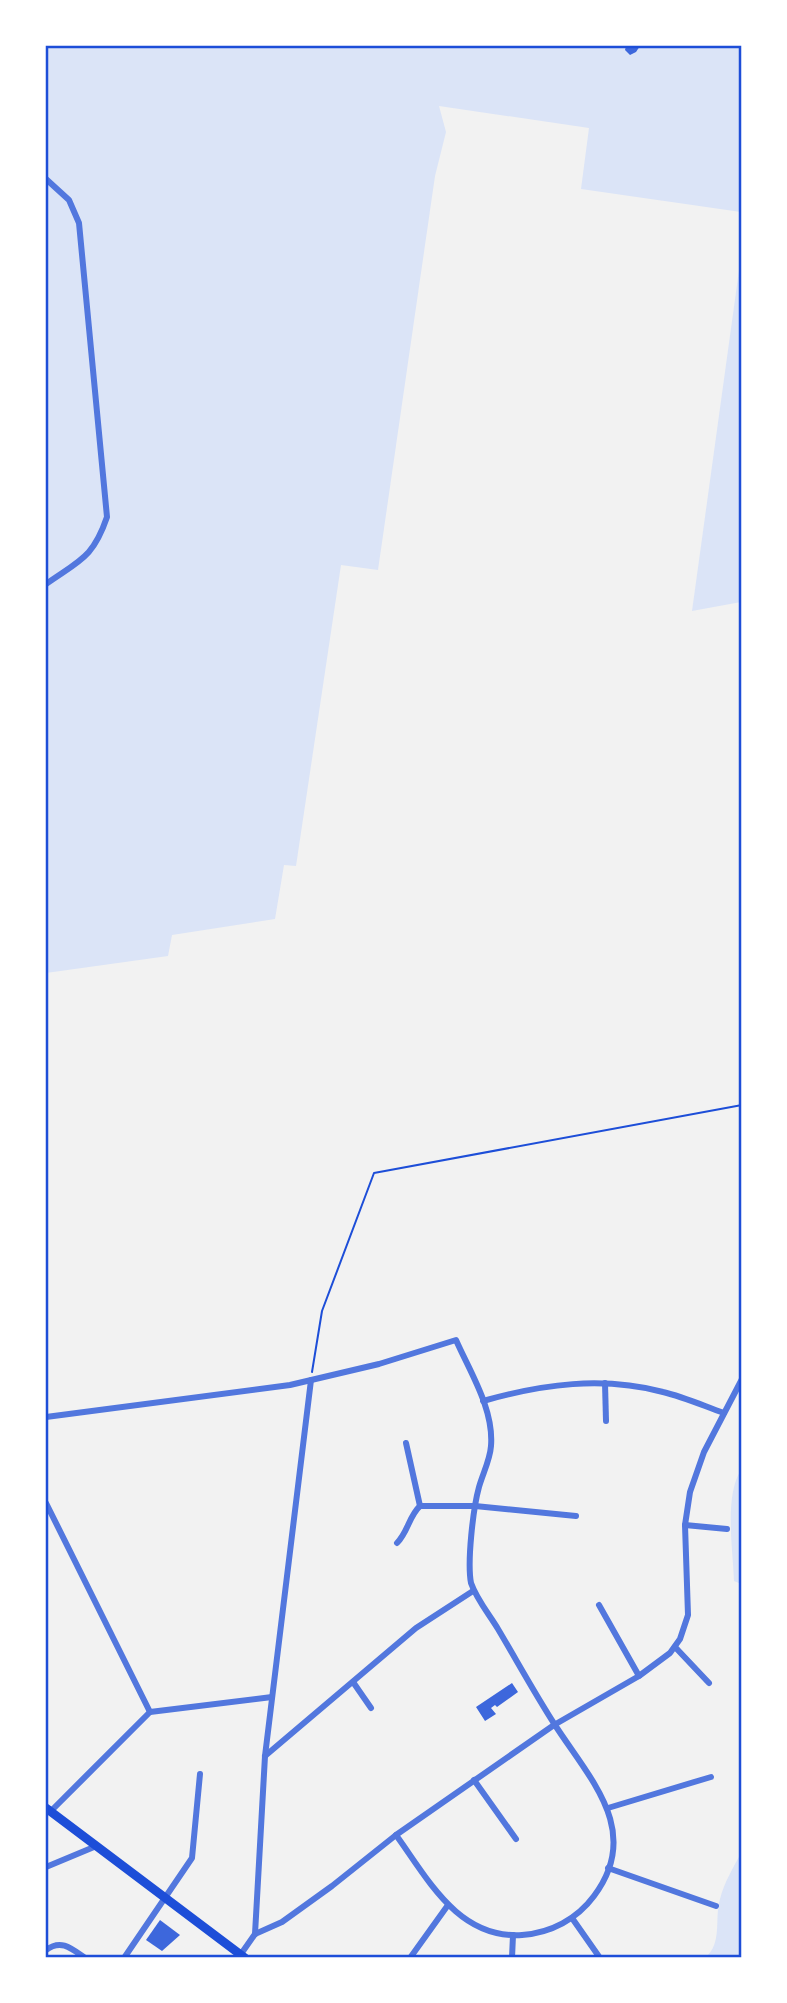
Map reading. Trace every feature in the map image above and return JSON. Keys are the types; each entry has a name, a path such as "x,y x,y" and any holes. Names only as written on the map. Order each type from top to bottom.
{"main road":[{"path":"48,1810 243,1956"}],"street":[{"path":"46,179 69,200 79,223 107,517 99,540 89,554 46,584"},
{"path":"46,1417 265,1390 379,1364 456,1339 483,1401 490,1428 491,1447 475,1506 469,1576 473,1591 554,1725 596,1785 608,1808 613,1840 608,1868 598,1891 583,1910 549,1930 513,1935 487,1931 472,1924 447,1905 396,1835"},
{"path":"255,1934 292,1915 396,1835 474,1780 554,1725 639,1676 663,1660 675,1647 688,1615 685,1525 690,1492 697,1469 741,1378"},
{"path":"243,1956 255,1934 265,1756 311,1380"},
{"path":"483,1401 552,1385 605,1383 665,1392 724,1413"},
{"path":"605,1383 606,1422"},
{"path":"406,1443 420,1506"},
{"path":"46,1503 150,1712"},
{"path":"397,1543 407,1531 413,1514 420,1506 475,1506 576,1516"},
{"path":"685,1525 727,1529"},
{"path":"265,1756 416,1628 473,1591"},
{"path":"599,1605 639,1676"},
{"path":"675,1647 709,1683"},
{"path":"353,1682 371,1707"},
{"path":"48,1810 150,1712 272,1697"},
{"path":"124,1958 192,1858 200,1774"},
{"path":"608,1808 711,1777"},
{"path":"474,1780 516,1839"},
{"path":"46,1867 94,1847"},
{"path":"608,1868 716,1906"},
{"path":"410,1958 447,1905"},
{"path":"572,1918 600,1958"},
{"path":"512,1958 513,1935"},
{"path":"46,1950 64,1944 85,1958"}],"path":[{"path":"311,1380 322,1311 374,1173 741,1105"}],"shaded area":[{"path":"46,46 742,46 741,212 581,189 589,128 439,106 446,132 435,176 378,570 341,565 296,866 284,865 275,919 172,935 168,956 46,973"},
{"path":"741,256 741,602 692,611"},
{"path":"741,1470 741,1584 734,1581 731,1508"},
{"path":"741,1853 741,1957 705,1958 711,1952 716,1938 718,1907 722,1893"}],"building":[{"path":"626,46 640,46 630,55 625,50"},
{"path":"512,1683 518,1692 497,1707 495,1705 491,1708 496,1714 485,1721 476,1707"},
{"path":"160,1920 180,1935 162,1951 146,1940"}]}
